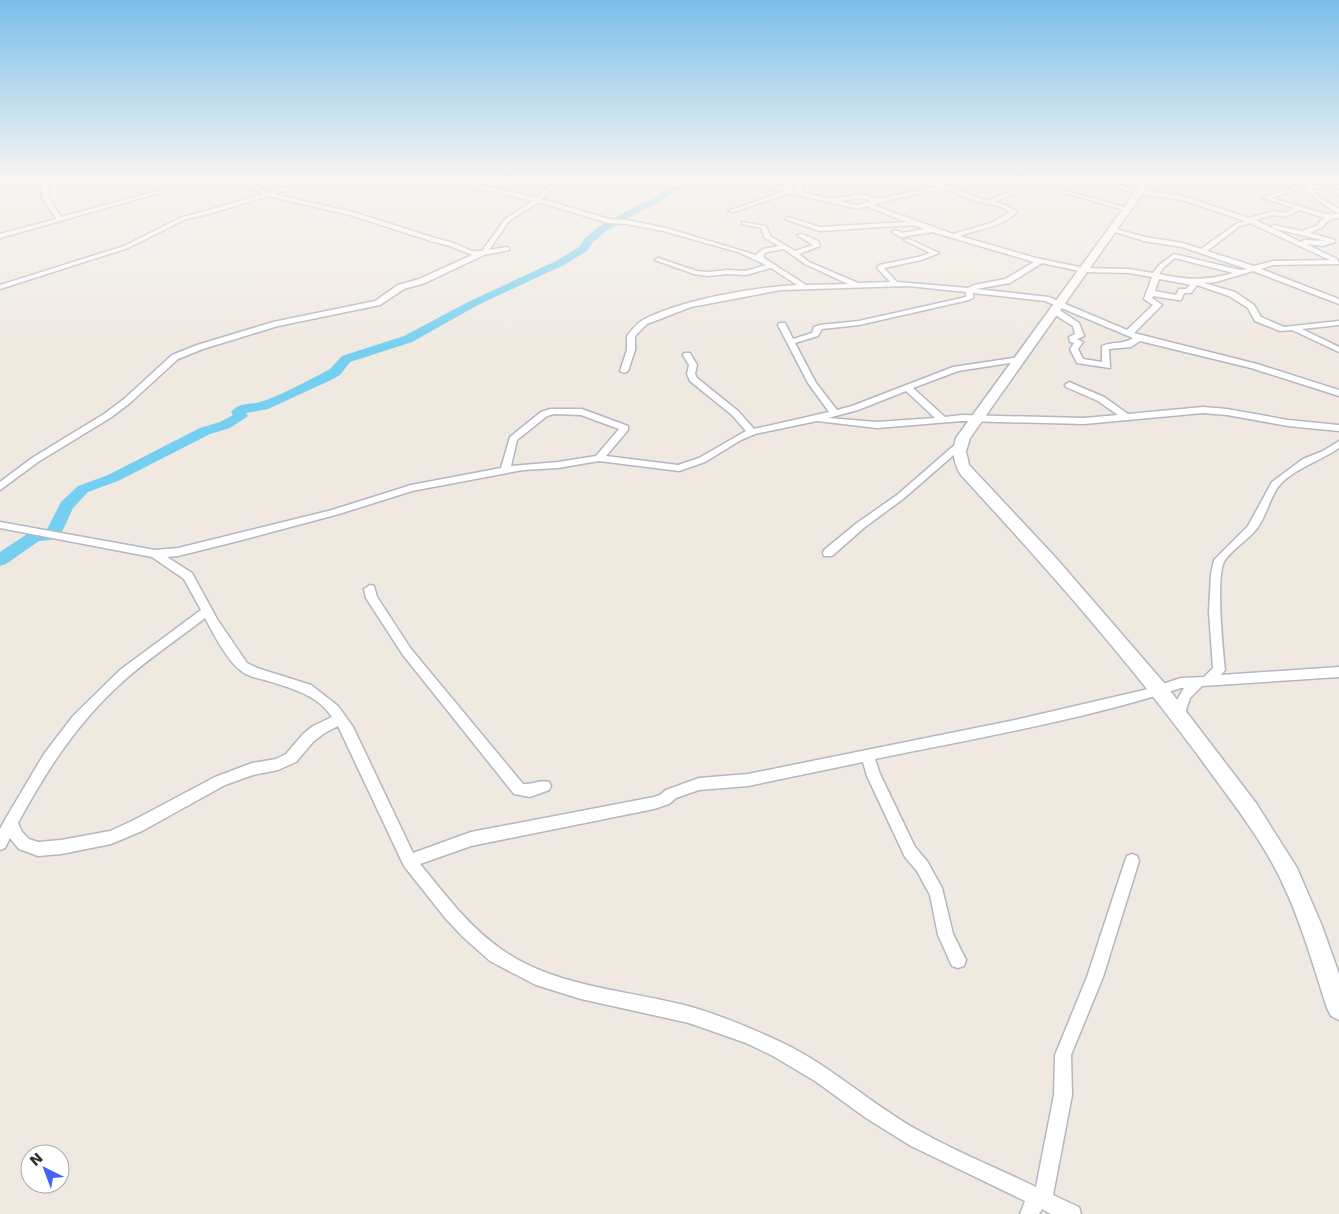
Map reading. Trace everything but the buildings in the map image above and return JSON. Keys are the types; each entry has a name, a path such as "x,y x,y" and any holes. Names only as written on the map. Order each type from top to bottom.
{"street":[{"path":"0,287 126,247 145,237"},
{"path":"424,237 452,244 470,253 506,249"},
{"path":"0,487 35,460 121,406 142,390 168,362 183,353 276,324 377,304 401,287 422,281 478,253 488,247 495,237"},
{"path":"688,237 761,259 804,287"},
{"path":"768,237 807,263 859,285"},
{"path":"794,253 817,246 816,242 804,237"},
{"path":"956,237 1041,261 1084,270 1129,271 1190,282 1238,297 1251,307 1256,317 1283,329 1339,323"},
{"path":"828,553 861,525 900,497 960,444 1107,237"},
{"path":"1136,237 1183,245 1202,251 1253,268 1339,302"},
{"path":"1202,251 1222,237"},
{"path":"1283,237 1339,262"},
{"path":"1290,240 1316,244 1329,244 1333,241 1317,237"},
{"path":"895,284 880,268 881,266 919,259 936,253 907,240"},
{"path":"761,259 759,254 765,250 786,247"},
{"path":"1129,334 1134,325 1148,316 1158,305 1148,299 1161,266 1174,256 1238,272"},
{"path":"658,260 696,273 708,274 746,273 772,266"},
{"path":"970,290 974,287 1006,281 1041,261"},
{"path":"1190,282 1216,280 1253,268 1282,263 1339,262"},
{"path":"1151,293 1178,298 1182,291 1188,290 1194,285 1190,282"},
{"path":"624,371 631,350 631,336 646,321 689,305 776,289 895,284 1033,296 1057,308 1139,338 1254,366 1339,393"},
{"path":"791,342 815,334 816,329 820,327 858,323 970,298 970,290"},
{"path":"1057,308 1078,328 1080,336 1073,337 1073,340 1079,342 1074,349 1080,361 1107,366 1105,348 1128,345 1139,338"},
{"path":"782,325 812,383 834,414"},
{"path":"1296,329 1339,350"},
{"path":"687,355 693,365 691,374 693,379 735,413 752,432"},
{"path":"0,525 155,554 193,549 270,530 411,488 523,467 558,465 599,458 679,468 702,460 738,438 752,432 834,414 874,401 956,369 1019,359"},
{"path":"1069,385 1101,399 1125,416"},
{"path":"908,388 943,420"},
{"path":"814,419 877,425 976,419 1060,422 1204,410 1227,412 1288,423 1339,428"},
{"path":"505,470 514,439 544,414 553,411 582,412 625,428 599,458"},
{"path":"960,444 960,458 972,480 1051,562 1159,689 1249,809 1290,875 1311,926 1339,1008"},
{"path":"1178,715 1185,694 1190,687 1204,681 1219,670 1215,612 1216,574 1219,560 1252,528 1276,484 1306,461 1326,453 1339,444"},
{"path":"155,554 188,576 232,652 243,666 253,672 307,688 328,703 348,731 409,861 451,914 468,932 496,955 536,977 582,991 689,1015 748,1036 814,1070 872,1112 917,1140 1072,1214"},
{"path":"370,589 372,598 407,652 519,790 530,791 544,786"},
{"path":"0,843 46,760 63,736 87,709 113,683 149,652 207,611"},
{"path":"409,861 471,839 654,804 664,800 671,794 699,784 748,780 1015,725 1181,683 1339,672"},
{"path":"11,822 16,836 24,844 38,849 62,847 111,837 137,826 220,781 252,769 278,764 291,758 308,738 318,730 340,719"},
{"path":"867,755 874,776 910,852 922,866 937,893 946,936 958,960"},
{"path":"1043,1199 1063,1095 1064,1055 1095,977 1132,862"},
{"path":"1029,1214 1034,1203 1043,1199"}],"waterway":[{"path":"54,532 66,506 83,489 113,478 205,431 225,425 241,416 238,412 248,407 263,406 326,377 335,372 346,359 408,339 474,303 560,263 583,249 593,237"},
{"path":"0,560 36,536 45,536"}]}
